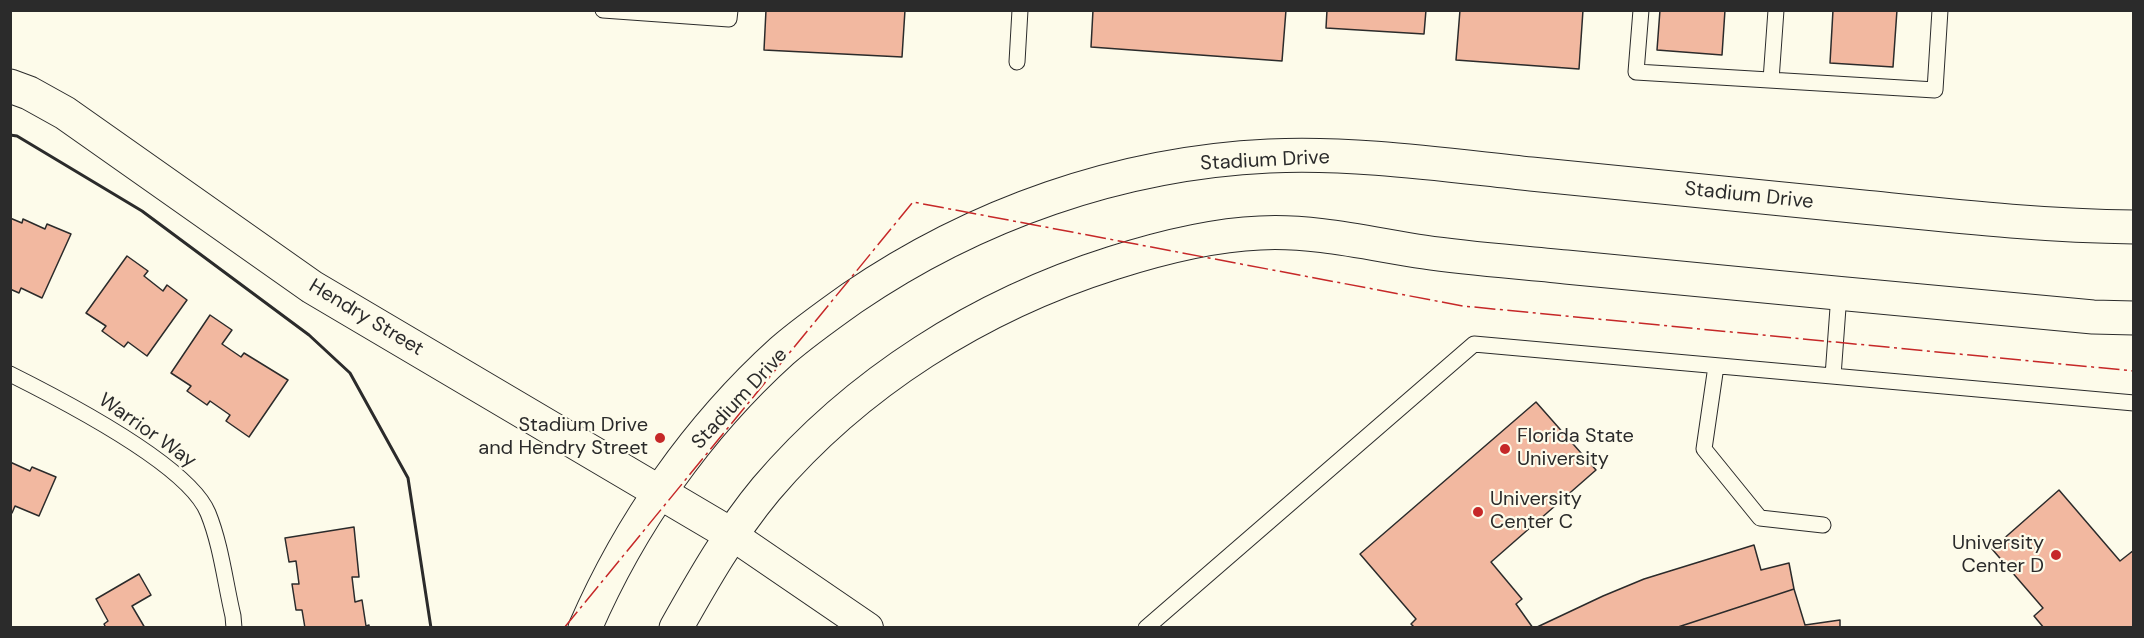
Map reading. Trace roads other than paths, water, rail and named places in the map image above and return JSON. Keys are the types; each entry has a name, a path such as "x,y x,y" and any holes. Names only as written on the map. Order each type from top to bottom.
{"main road":[{"name":"Hendry Street","path":"10,86 65,113 314,288 368,322 454,370 732,535"},
{"name":"Stadium Drive","path":"585,627 600,594 659,493 740,392 774,358 825,317 876,282 979,225 1031,204 1090,186 1151,171 1211,161 1261,157 1333,156 1456,166 2005,221 2133,227"},
{"path":"676,627 732,535 764,492 797,455 882,381 931,346 980,318 1034,292 1090,270 1146,252 1208,239 1262,233 1317,236 1434,253 1839,294 2093,317 2133,318"}],"street":[{"path":"732,535 868,627"}],"lane":[{"path":"603,10 729,19 730,10"},
{"path":"1017,62 1020,10"},
{"path":"1641,10 1636,72 1935,90 1940,10"},
{"path":"1772,80 1776,10"},
{"path":"1833,376 1839,294"},
{"path":"1146,627 1474,344 2133,403"},
{"path":"1716,366 1704,449 1760,518 1823,525"},
{"name":"Warrior Way","path":"10,374 66,402 157,459 189,485 208,512 234,627"}],"place":[{"name":"Stadium Drive and Hendry Street","path":"660,438"},
{"name":"Florida State University","path":"1505,449"},
{"name":"University Center C","path":"1478,512"},
{"name":"University Center D","path":"2056,555"}]}
